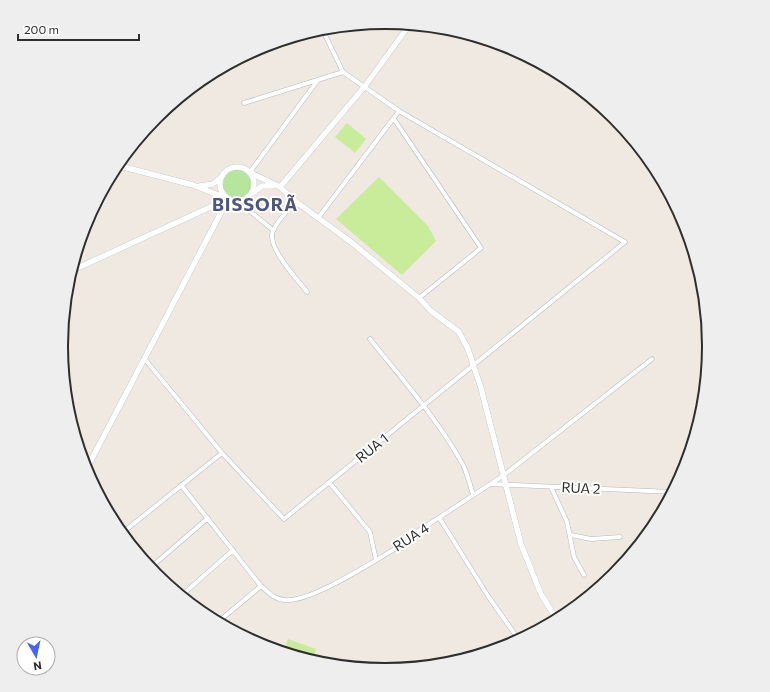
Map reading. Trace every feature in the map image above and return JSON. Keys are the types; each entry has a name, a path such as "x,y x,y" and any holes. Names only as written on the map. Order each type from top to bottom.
{"street":[{"path":"280,187 365,86 406,30"},
{"path":"318,218 399,111 343,72 326,37"},
{"path":"244,103 343,72"},
{"path":"250,173 318,80"},
{"name":"RUA 1","path":"144,358 222,453 284,519 625,242 399,111"},
{"path":"394,119 481,248 419,298"},
{"path":"123,167 193,185 234,201 247,208 273,230"},
{"path":"193,185 209,186 221,177 227,169 242,167 250,173 280,187 296,201 351,242 419,298 431,311 458,332 474,364 507,485 521,544 535,582 554,614"},
{"path":"247,208 246,203 254,183 250,173"},
{"path":"221,177 220,190 228,199"},
{"path":"234,201 244,200 259,188 266,185 280,187"},
{"path":"79,265 228,199"},
{"path":"90,462 228,199"},
{"path":"296,201 273,230 272,238 277,252 307,292"},
{"path":"370,338 423,405 462,463 473,495"},
{"name":"RUA 4","path":"181,485 261,586 272,596 282,600 305,598 405,543 414,534 440,519 504,475 652,359"},
{"path":"127,529 222,453"},
{"path":"329,482 370,532 376,560"},
{"name":"RUA 2","path":"490,484 666,492"},
{"path":"551,487 567,522 574,557 584,575"},
{"path":"155,564 208,518"},
{"path":"440,519 488,596 515,635"},
{"path":"571,536 591,539 620,537"},
{"path":"186,592 233,550"},
{"path":"222,619 261,586"}],"green space":[{"path":"347,123 366,139 355,153 335,137"},
{"path":"237,170 247,174 251,184 247,194 237,198 227,194 223,184 227,174"},
{"path":"379,177 428,226 436,241 402,275 336,219"},
{"path":"288,639 316,649 314,655 285,647"}],"district":[{"name":"BISSORÃ","path":"255,205"}]}
